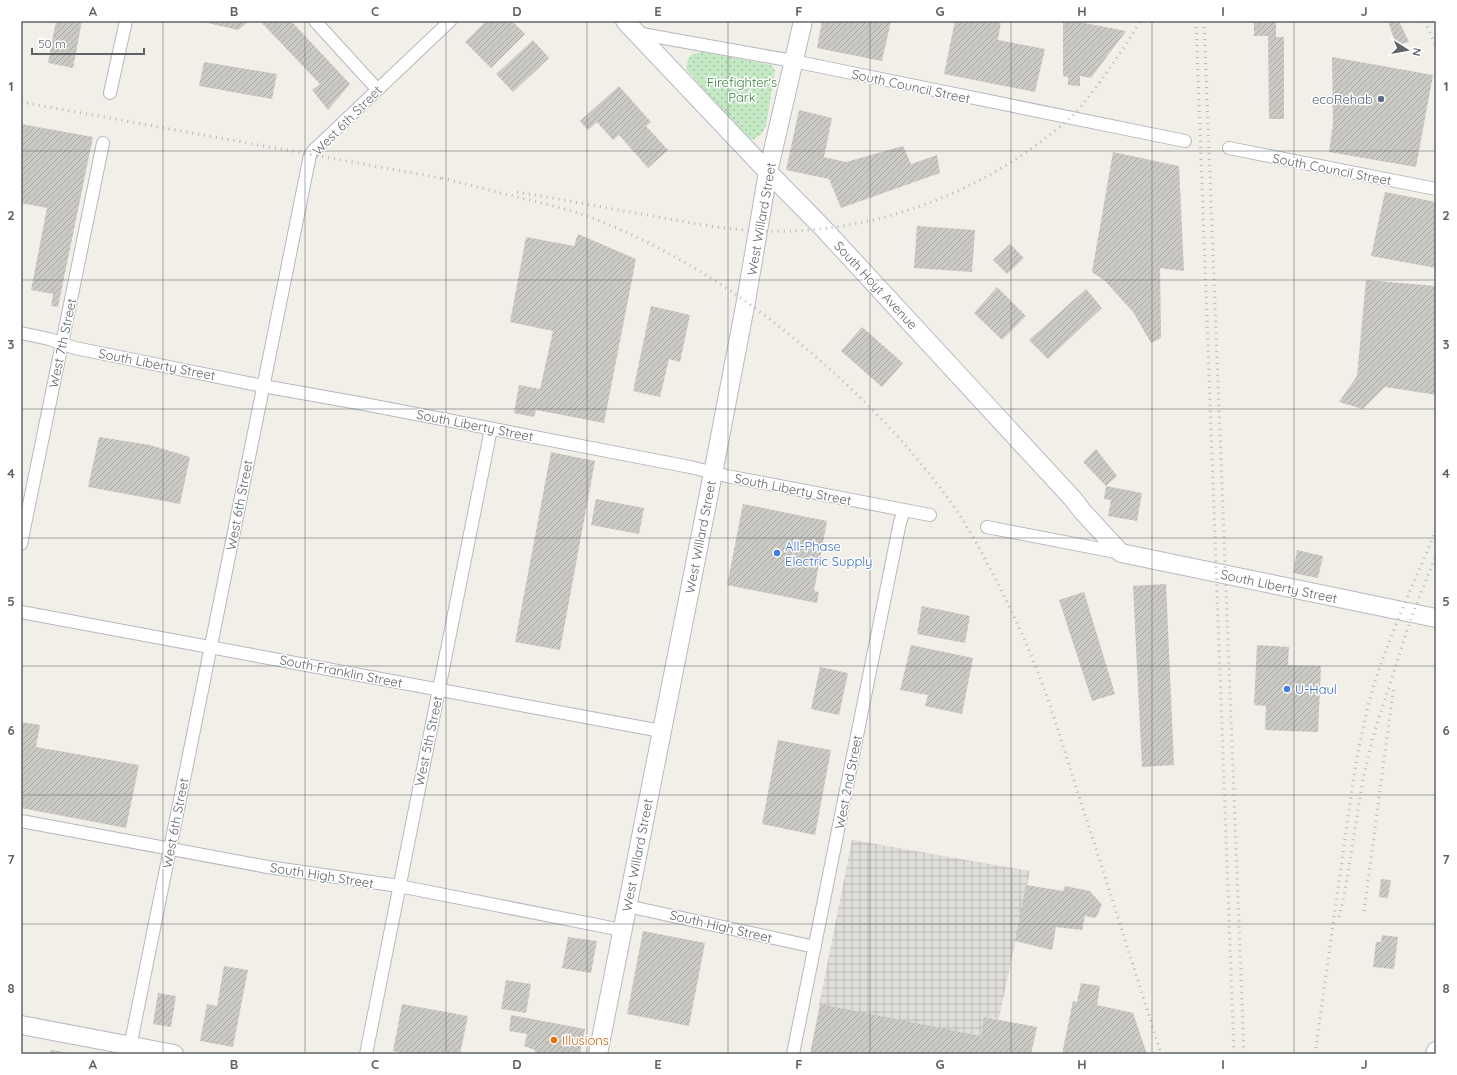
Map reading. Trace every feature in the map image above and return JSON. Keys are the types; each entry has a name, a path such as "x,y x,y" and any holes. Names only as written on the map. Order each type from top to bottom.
{"main road":[{"name":"West Willard Street","path":"598,1054 747,296 768,172 803,21"},
{"name":"South Hoyt Avenue","path":"631,27 768,172 829,234 1121,553"},
{"name":"South Liberty Street","path":"1121,553 1436,618"},
{"path":"21,1025 130,1050 174,1054"}],"street":[{"path":"110,93 126,21"},
{"path":"315,21 377,89"},
{"name":"West 6th Street","path":"130,1050 310,154 450,21"},
{"name":"South Council Street","path":"631,27 1185,141"},
{"name":"West 7th Street","path":"21,544 102,143"},
{"name":"South Council Street","path":"1229,148 1436,189"},
{"name":"South Liberty Street","path":"21,333 49,339 75,348 263,386 690,466 904,511 930,515"},
{"name":"West 5th Street","path":"366,1054 492,429"},
{"name":"West 2nd Street","path":"793,1054 873,649 900,522 904,511"},
{"path":"987,526 1121,553"},
{"name":"South Franklin Street","path":"21,612 661,731"},
{"name":"South High Street","path":"21,820 268,867 399,886 622,930"},
{"name":"South High Street","path":"627,906 815,947"}],"shaded area":[{"path":"852,840 1030,871 999,1019 985,1017 981,1036 819,1006"}],"green space":[{"name":"Firefighter's Park","path":"703,52 772,65 775,71 766,126 761,134 753,140 746,137 686,69 690,56"}],"building":[{"path":"56,21 82,21 73,68 48,63"},
{"path":"199,21 249,21 238,30"},
{"path":"260,21 291,21 350,84 328,110 312,90 320,84"},
{"path":"486,21 512,21 525,34 491,68 465,42"},
{"path":"822,21 891,21 882,61 817,48"},
{"path":"955,21 1001,21 998,40 1045,49 1035,92 944,74"},
{"path":"1063,21 1074,21 1126,31 1091,78 1080,76 1080,86 1068,85 1068,77 1063,76"},
{"name":"ecoRehab","path":"1254,21 1276,21 1276,37 1284,37 1284,119 1269,119 1268,36 1254,36"},
{"path":"1388,21 1399,21 1409,42 1396,45"},
{"path":"533,40 549,58 513,92 496,74"},
{"name":"ecoRehab","path":"1332,57 1433,75 1416,167 1329,152 1333,124"},
{"path":"204,62 277,74 272,99 199,86"},
{"path":"619,86 651,122 646,126 668,150 648,168 619,135 613,140 597,122 588,130 580,121"},
{"path":"799,110 832,118 824,157 846,162 903,146 911,164 937,155 940,173 841,208 829,179 786,170"},
{"path":"21,124 93,137 58,307 51,306 53,294 31,290 47,208 21,203"},
{"path":"1113,152 1179,166 1184,271 1160,268 1161,338 1151,343 1133,312 1105,281 1092,272"},
{"path":"1385,192 1436,202 1436,268 1371,256"},
{"path":"917,226 975,230 972,272 914,268"},
{"path":"578,234 636,259 604,423 536,410 534,417 514,413 519,385 540,389 553,331 510,322 526,237 574,246"},
{"path":"1010,244 1024,258 1007,274 993,260"},
{"path":"1366,280 1436,286 1436,395 1385,387 1363,409 1339,402 1357,376"},
{"path":"997,287 1026,316 1002,340 974,313"},
{"path":"1086,289 1102,308 1048,359 1029,340"},
{"path":"651,306 690,315 680,362 669,359 660,397 633,391"},
{"path":"862,327 903,363 882,387 841,351"},
{"path":"99,437 150,445 190,457 180,504 88,487"},
{"path":"1096,449 1117,476 1106,486 1083,462"},
{"path":"551,452 595,461 560,650 515,642"},
{"path":"1106,486 1142,493 1137,521 1108,516 1111,500 1104,499"},
{"path":"596,499 644,508 639,534 591,525"},
{"name":"All-Phase Electric Supply","path":"743,504 827,521 814,591 819,592 817,603 727,585"},
{"path":"1297,550 1323,556 1318,578 1293,573"},
{"path":"1166,584 1174,765 1142,767 1133,586"},
{"path":"1084,592 1115,694 1092,701 1059,600"},
{"path":"922,606 970,616 965,643 917,634"},
{"path":"911,645 973,658 962,714 925,706 928,695 900,690"},
{"name":"U-Haul","path":"1257,645 1289,647 1288,665 1321,666 1318,732 1265,730 1266,706 1254,705"},
{"path":"820,667 848,673 839,715 811,709"},
{"path":"21,722 40,725 36,747 139,765 126,828 21,808"},
{"path":"778,740 831,750 815,835 762,824"},
{"path":"1381,879 1391,880 1388,898 1379,897"},
{"path":"1026,885 1063,891 1065,886 1090,891 1102,905 1096,918 1085,916 1082,930 1056,927 1052,950 1015,941"},
{"path":"643,931 705,943 689,1026 627,1014"},
{"path":"1382,935 1398,937 1394,969 1373,967 1376,942 1381,942"},
{"path":"568,937 597,941 591,973 562,968"},
{"path":"224,966 248,970 233,1047 200,1041 207,1004 217,1006"},
{"path":"506,980 531,984 526,1013 501,1009"},
{"path":"1081,983 1100,986 1097,1005 1133,1013 1147,1054 1062,1054 1073,1001 1077,1002"},
{"path":"158,993 176,996 171,1027 153,1024"},
{"path":"402,1004 468,1016 460,1054 408,1054 393,1051"},
{"path":"820,1004 981,1036 984,1017 1037,1027 1031,1054 810,1054"},
{"name":"Illusions","path":"511,1015 585,1029 580,1054 535,1054 535,1050 524,1046 527,1034 509,1031"},
{"path":"51,1050 70,1053 70,1054 50,1054"}],"railway":[{"path":"517,192 700,224 758,231 794,231 829,228 864,222 898,213 931,202 964,188 995,172 1054,132 1081,107 1125,46 1140,21"},
{"path":"1196,21 1234,1054"},
{"path":"1204,21 1244,1054"},
{"path":"1425,21 1436,47"},
{"path":"21,102 446,179"},
{"path":"442,178 591,217 627,232 678,259 728,289 775,323 819,359 880,417 917,459 952,504 970,532 1003,594 1033,660 1054,717 1161,1054"},
{"path":"1315,1054 1353,781 1366,714 1386,650 1436,530"},
{"path":"1339,917 1345,891 1363,779 1373,737 1410,621 1436,555"},
{"path":"1364,911 1394,685"}],"place":[{"name":"ecoRehab","path":"1381,99"},
{"name":"All-Phase Electric Supply","path":"777,553"},
{"name":"U-Haul","path":"1287,689"},
{"name":"Illusions","path":"554,1040"}]}
